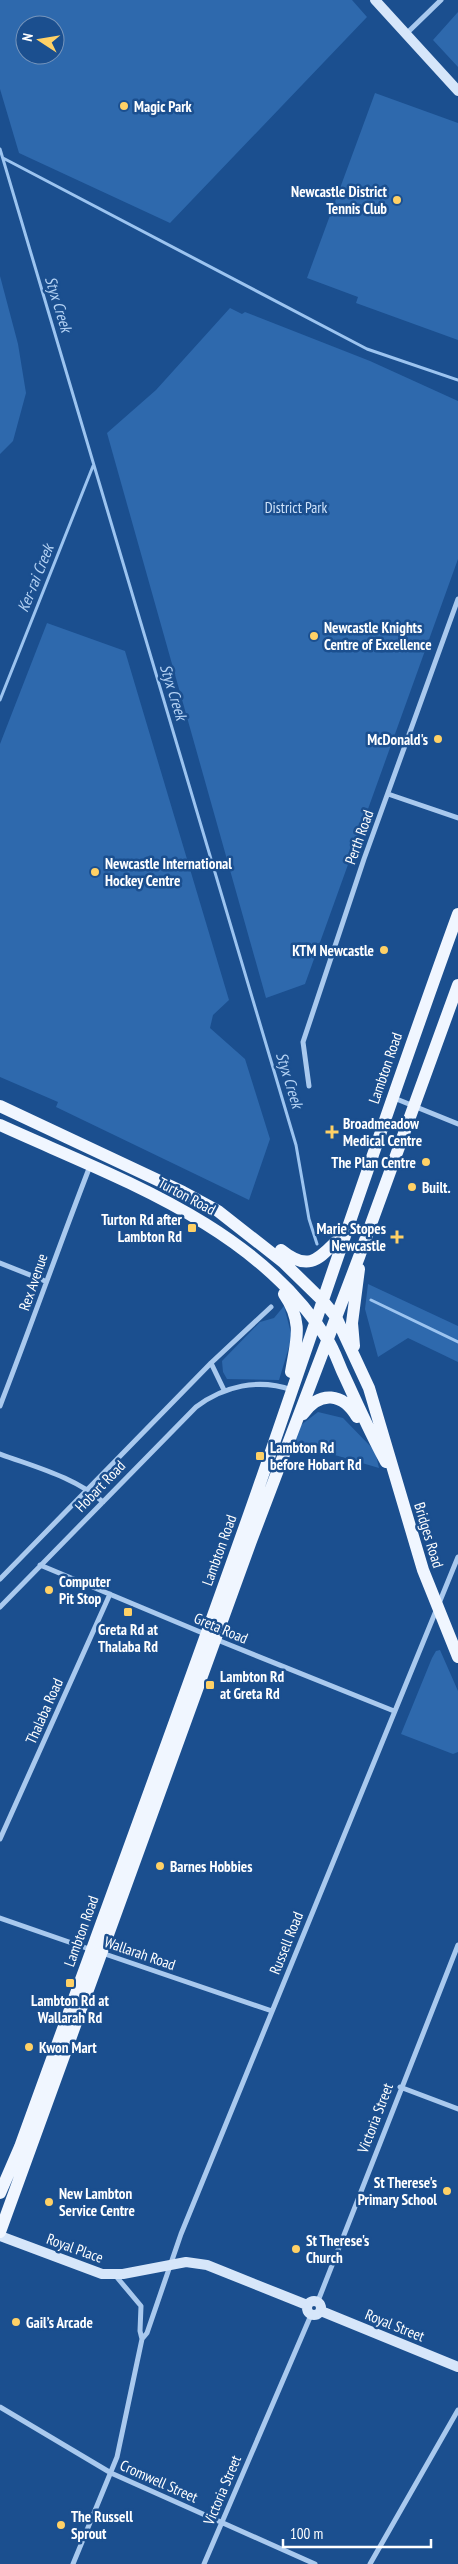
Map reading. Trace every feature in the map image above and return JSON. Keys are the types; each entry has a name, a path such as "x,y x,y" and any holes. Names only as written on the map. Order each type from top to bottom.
{"main road":[{"path":"375,0 458,91"},
{"name":"Lambton Road","path":"211,1637 346,1231 458,914"},
{"name":"Lambton Road","path":"0,2234 97,1951 211,1637 359,1257 458,985"},
{"name":"Turton Road","path":"0,1106 183,1192 218,1211 283,1262 323,1301"},
{"name":"Turton Road","path":"0,1125 90,1166 208,1224 249,1254 276,1278 302,1305 327,1339"},
{"path":"243,1230 256,1230 288,1256 305,1261 325,1255 346,1231"},
{"path":"355,1355 352,1331 360,1278 359,1257"},
{"path":"276,1278 276,1283 291,1305 298,1334 291,1372 292,1390"},
{"name":"Bridges Road","path":"323,1301 336,1317 355,1355 380,1420 394,1477 437,1609 458,1657"},
{"name":"Bridges Road","path":"327,1339 368,1429 394,1477"},
{"path":"294,1426 309,1405 319,1399 327,1398 342,1400 350,1405 361,1425 368,1429"},
{"name":"Lambton Road","path":"0,2193 20,2148 97,1951"},
{"name":"Royal Place","path":"0,2234 93,2272 114,2275 172,2264"},
{"name":"Royal Street","path":"172,2264 186,2262 207,2265 458,2367"}],"street":[{"path":"406,34 441,0"},
{"name":"Perth Road","path":"309,1086 303,1042 388,794 458,599"},
{"path":"388,794 458,818"},
{"path":"392,1097 458,1124"},
{"name":"Rex Avenue","path":"0,1406 31,1325 45,1280 90,1166"},
{"path":"0,1263 45,1280"},
{"name":"Hobart Road","path":"0,1579 211,1363 271,1306"},
{"path":"211,1363 224,1390"},
{"name":"Hobart Road","path":"0,1607 184,1418 210,1397 224,1390 241,1386 276,1385 292,1390"},
{"path":"0,1454 88,1489 103,1502"},
{"name":"Russell Road","path":"73,2564 117,2457 142,2339 172,2264 181,2234 458,1557"},
{"name":"Greta Road","path":"40,1565 394,1711"},
{"name":"Thalaba Road","path":"0,1839 110,1594"},
{"name":"Wallarah Road","path":"0,1918 272,2011"},
{"name":"Victoria Street","path":"204,2564 314,2308 400,2087 458,1945"},
{"path":"400,2087 458,2109"},
{"name":"Russell Road","path":"114,2275 141,2306 140,2331 142,2339"},
{"name":"Cromwell Street","path":"0,2407 111,2473 315,2564"},
{"path":"370,2564 458,2410"}],"green space":[{"path":"0,0 352,0 367,17 170,223 19,153 0,89"},
{"path":"458,12 458,67 433,40"},
{"name":"Newcastle District Tennis Club","path":"375,93 458,123 458,340 356,303 358,297 307,278"},
{"path":"0,276 18,344 26,393 13,441 0,454"},
{"name":"District Park","path":"230,308 242,314 245,312 370,361 458,401 458,559 305,984 266,998 107,433 156,390"},
{"name":"Newcastle International Hockey Centre","path":"47,623 125,651 229,1000 213,1015 210,1028 245,1059 270,1139 249,1200 56,1107 58,1102 0,1077 0,744"},
{"path":"368,1284 458,1326 458,1362 408,1338 378,1357 365,1309"},
{"path":"284,1306 292,1337 279,1380 227,1379 223,1372 222,1361 260,1322 274,1318"},
{"path":"318,1412 343,1418 375,1451 379,1468 294,1443 297,1428"},
{"path":"440,1650 458,1691 458,1752 453,1754 401,1734 432,1658 436,1651"}],"waterway":[{"name":"Styx Creek","path":"0,149 296,1145 309,1219 317,1244"},
{"path":"3,158 367,349 458,380"},
{"name":"Ker-rai Creek","path":"0,700 93,466"},
{"name":"Styx Creek","path":"371,1300 458,1342"}],"place":[{"name":"Magic Park","path":"124,106"},
{"name":"Newcastle District Tennis Club","path":"397,200"},
{"name":"Newcastle Knights Centre of Excellence","path":"314,636"},
{"name":"McDonald's","path":"438,739"},
{"name":"Newcastle International Hockey Centre","path":"95,872"},
{"name":"KTM Newcastle","path":"384,950"},
{"name":"Broadmeadow Medical Centre","path":"332,1132"},
{"name":"The Plan Centre","path":"426,1162"},
{"name":"Built.","path":"412,1187"},
{"name":"Turton Rd after Lambton Rd","path":"192,1228"},
{"name":"Marie Stopes Newcastle","path":"397,1237"},
{"name":"Lambton Rd before Hobart Rd","path":"260,1456"},
{"name":"Computer Pit Stop","path":"49,1590"},
{"name":"Greta Rd at Thalaba Rd","path":"128,1612"},
{"name":"Lambton Rd at Greta Rd","path":"210,1685"},
{"name":"Barnes Hobbies","path":"160,1866"},
{"name":"Lambton Rd at Wallarah Rd","path":"70,1983"},
{"name":"Kwon Mart","path":"29,2047"},
{"name":"St Therese's Primary School","path":"447,2191"},
{"name":"New Lambton Service Centre","path":"49,2202"},
{"name":"St Therese's Church","path":"296,2249"},
{"name":"Gail’s Arcade","path":"16,2322"},
{"name":"The Russell Sprout","path":"61,2525"}]}
